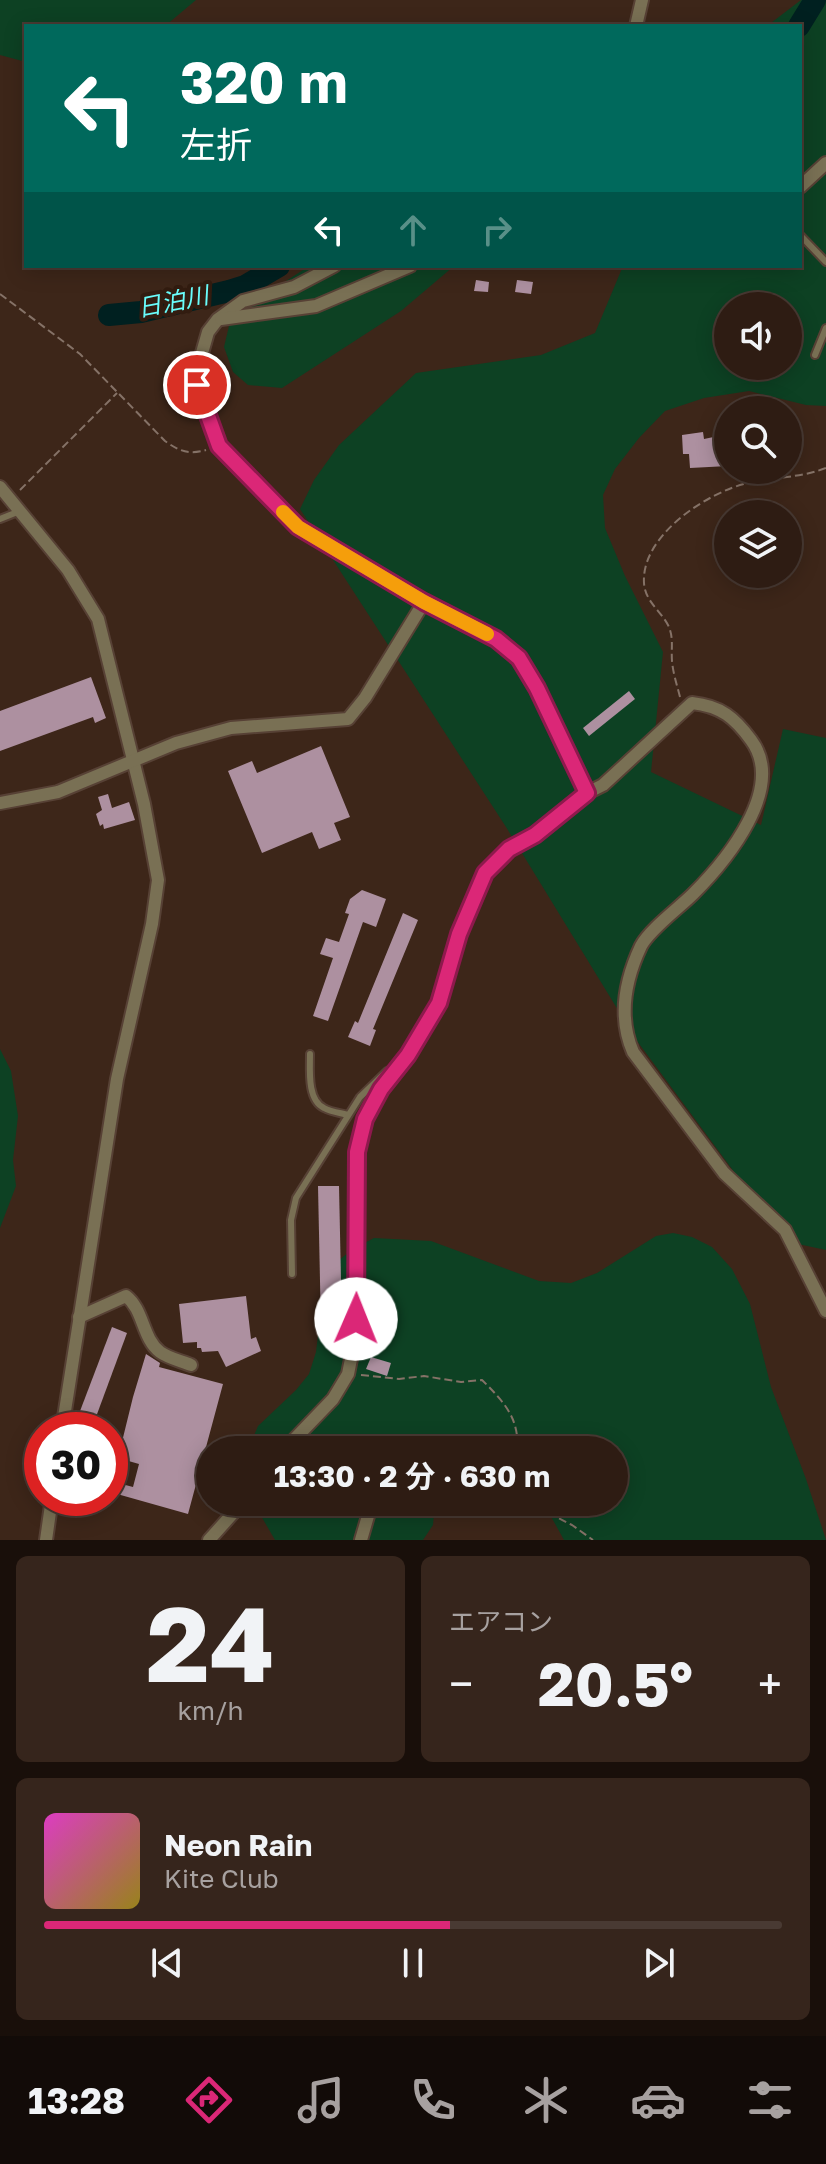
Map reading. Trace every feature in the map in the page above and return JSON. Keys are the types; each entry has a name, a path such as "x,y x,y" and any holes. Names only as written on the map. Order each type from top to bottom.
{"street":[{"path":"636,24 642,0"},
{"path":"802,185 826,163"},
{"path":"330,268 294,287 243,301 218,319 208,332 197,385 219,446 298,527 424,602 496,639 519,658 537,688 587,793"},
{"path":"218,319 316,306 405,268"},
{"path":"0,487 5,502 20,511 68,570 98,619 144,804 158,880 152,924 117,1079 65,1412"},
{"path":"0,803 58,792 176,743 231,728 348,719 365,698 424,602"},
{"path":"298,1436 333,1399 348,1374 355,1339 357,1152 365,1119 381,1089 439,1003 459,934 485,873 509,849 535,835 587,793 603,785 692,703 712,705 738,722 756,746 762,789 755,810 739,839 696,891 643,943 627,985 625,1033 633,1052 724,1173 785,1230 826,1311"},
{"path":"79,1317 126,1296 133,1302 152,1343 161,1353 191,1365"},
{"path":"46,1540 49,1516"},
{"path":"209,1540 230,1516"},
{"path":"361,1540 368,1516"}],"lane":[{"path":"802,237 826,262"},
{"path":"815,355 826,328"},
{"path":"0,519 20,511"},
{"path":"310,1054 309,1076 316,1100 321,1107 348,1115"},
{"path":"292,1274 291,1220 296,1198 360,1097 387,1071 399,1065"}],"path":[{"path":"0,294 80,354 177,450 193,454 219,446"},
{"path":"5,502 117,393"},
{"path":"683,710 672,661 673,641 668,625 647,598 644,582 647,561 658,542 699,503 747,483 779,480 826,468"},
{"path":"348,1374 399,1379 424,1376 461,1382 482,1380 515,1419 516,1436"},
{"path":"554,1516 593,1540"}],"green space":[{"path":"0,0 196,0 167,24 24,24 24,61 0,55"},
{"path":"801,0 826,0 826,406 802,404 802,396 769,396 749,391 704,398 665,411 615,469 603,495 605,528 663,652 651,772 761,825 783,729 826,738 826,1250 798,1244 775,1227 637,1041 506,827 300,509 314,480 339,445 416,373 541,355 595,333 622,268 802,268 802,24 770,24"},
{"path":"306,268 452,268 401,311 282,388 248,385 233,372 224,347 229,326 248,306"},
{"path":"0,1049 11,1071 18,1116 13,1160 16,1186 0,1228"},
{"path":"673,1233 692,1237 712,1247 732,1269 750,1304 771,1387 826,1540 564,1540 551,1516 628,1516 628,1436 254,1436 258,1426 309,1374 316,1352 321,1311 339,1260 374,1238 431,1241 539,1281 571,1283 597,1273 656,1236"},
{"path":"261,1516 434,1516 433,1525 423,1540 275,1540"}],"building":[{"path":"476,280 489,282 488,292 474,291"},
{"path":"517,280 533,282 531,294 515,292"},
{"path":"703,432 704,439 714,437 714,467 690,468 689,454 683,454 682,435"},
{"path":"91,677 106,718 95,723 93,717 0,751 0,711"},
{"path":"629,691 635,699 589,736 583,728"},
{"path":"321,746 350,817 334,823 341,840 319,849 312,832 262,853 228,771 252,761 257,773"},
{"path":"108,794 112,808 129,802 135,820 104,829 103,824 100,826 96,814 102,810 98,797"},
{"path":"362,890 386,899 376,927 363,922 328,1021 313,1016 333,958 320,954 326,938 339,942 349,914 345,913 350,899"},
{"path":"403,913 418,920 373,1029 376,1030 370,1046 348,1037 355,1021 358,1023"},
{"path":"318,1186 339,1186 342,1327 321,1328"},
{"path":"246,1296 251,1339 256,1337 261,1351 226,1367 218,1351 202,1352 201,1348 197,1348 197,1342 183,1343 179,1304"},
{"path":"112,1327 127,1333 98,1412 80,1412"},
{"path":"146,1354 160,1363 159,1367 223,1384 209,1436 196,1436 196,1484 188,1514 128,1497 128,1486 133,1487 139,1464 128,1461 128,1417"},
{"path":"371,1357 391,1363 387,1376 366,1369"}],"waterway":[{"name":"日泊川","path":"800,24 815,0"},
{"name":"日泊川","path":"109,315 141,312 229,291 245,286 276,268"}],"slow traffic":[{"path":"283,512 298,527 424,602 487,634"}],"route":[{"path":"197,385 219,446 298,527 424,602 496,639 519,658 537,688 587,793 535,835 509,849 485,873 459,934 439,1003 408,1055 381,1089 365,1119 357,1152 356,1319"}]}
